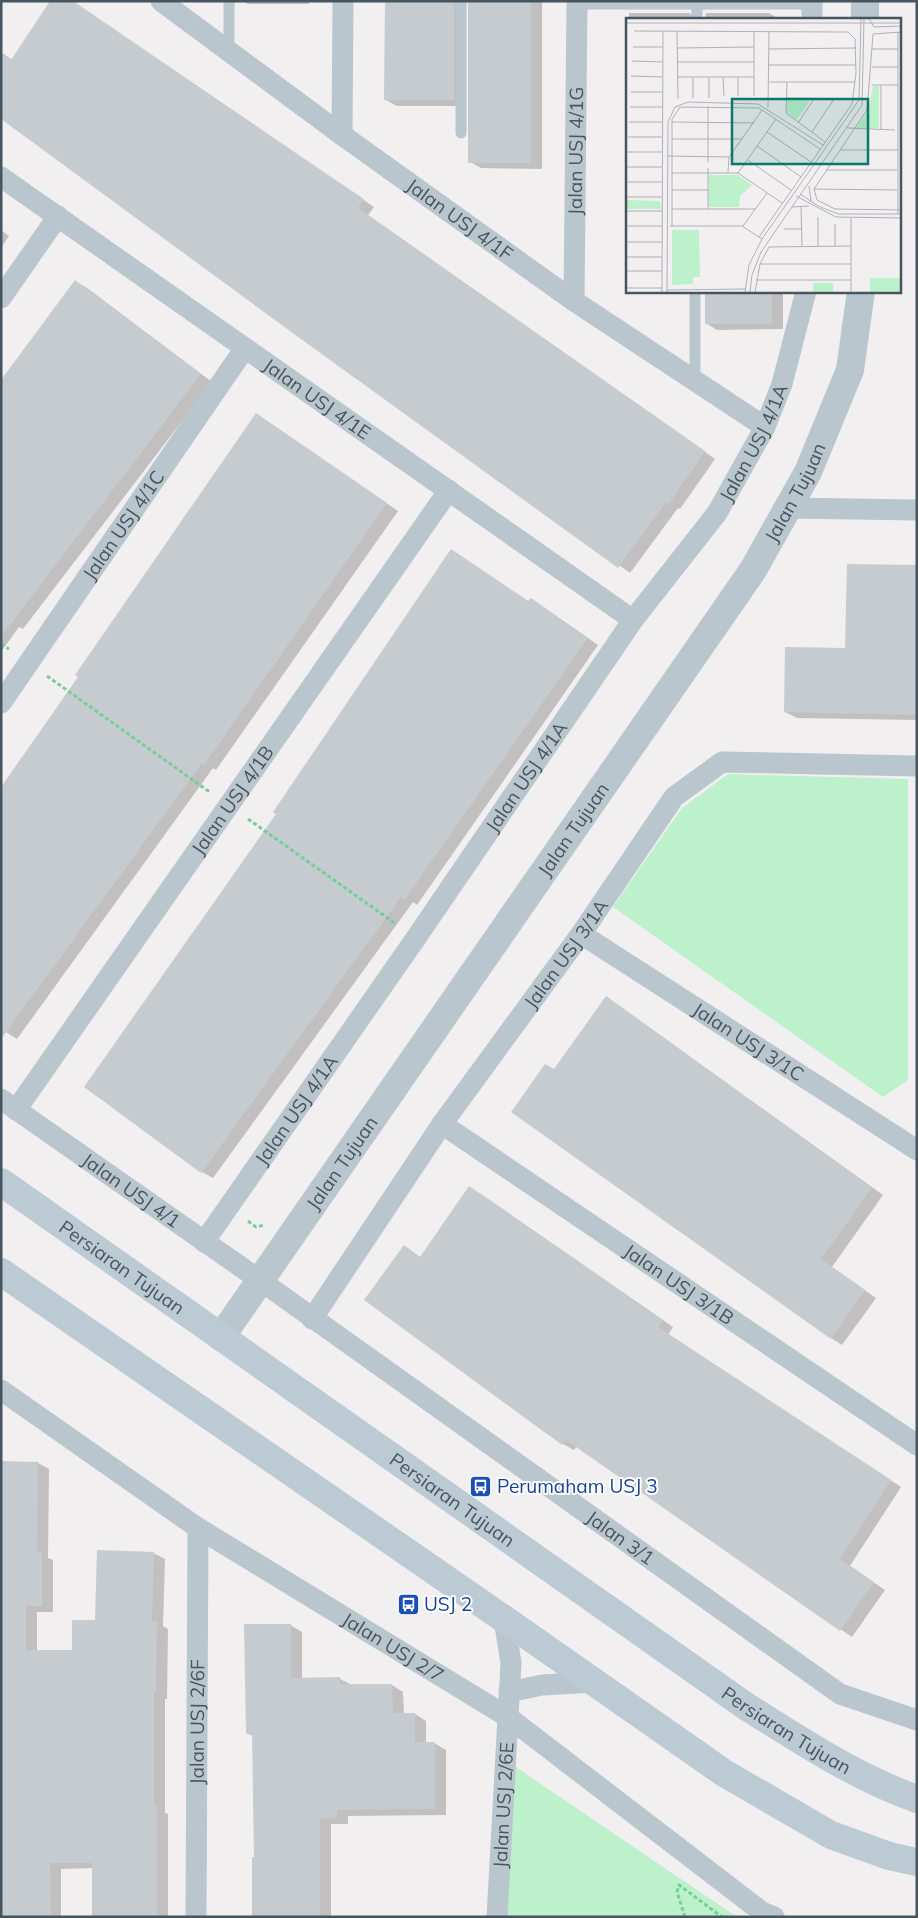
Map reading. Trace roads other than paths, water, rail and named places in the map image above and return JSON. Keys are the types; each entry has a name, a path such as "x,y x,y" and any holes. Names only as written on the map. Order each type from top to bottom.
{"main road":[{"name":"Persiaran Tujuan","path":"1,1182 747,1707 842,1766 897,1792 917,1799"},
{"path":"1,1272 724,1773 832,1835 889,1856 917,1862"}],"street":[{"name":"Jalan USJ 4/1F","path":"161,1 342,135 574,301 765,427"},
{"path":"342,135 343,1"},
{"path":"865,1 865,18"},
{"name":"Jalan USJ 4/1G","path":"574,301 577,3"},
{"name":"Jalan USJ 4/1E","path":"1,176 633,620"},
{"path":"1,298 58,216"},
{"name":"Jalan USJ 4/1A","path":"204,1242 416,938 633,620 717,513 765,427 782,384 806,292"},
{"name":"Jalan Tujuan","path":"220,1337 261,1281 753,570 808,472 850,370 861,292"},
{"name":"Jalan USJ 4/1C","path":"1,703 245,348"},
{"name":"Jalan USJ 4/1B","path":"9,1105 449,490"},
{"path":"788,508 917,510"},
{"name":"Jalan USJ 3/1A","path":"312,1319 442,1124 581,934 674,797 722,762 917,766"},
{"name":"Jalan USJ 3/1C","path":"581,934 917,1150"},
{"name":"Jalan USJ 4/1","path":"9,1105 261,1281"},
{"name":"Jalan USJ 3/1B","path":"442,1124 917,1445"},
{"name":"Jalan 3/1","path":"261,1281 840,1694 917,1720"},
{"name":"Jalan USJ 2/7","path":"1,1390 198,1528 508,1717 762,1912 774,1917"},
{"name":"Jalan USJ 2/6F","path":"196,1917 198,1528"},
{"name":"Jalan USJ 2/6E","path":"497,1917 511,1662 504,1619"},
{"path":"509,1692 542,1685 594,1682"}],"lane":[{"path":"229,1 229,52"},
{"path":"461,1 461,133"},
{"path":"577,3 697,3 812,8"},
{"path":"697,3 697,18"},
{"path":"695,292 695,380"}],"place":[{"name":"Perumaham USJ 3","path":"481,1486"},
{"name":"USJ 2","path":"408,1604"}]}
